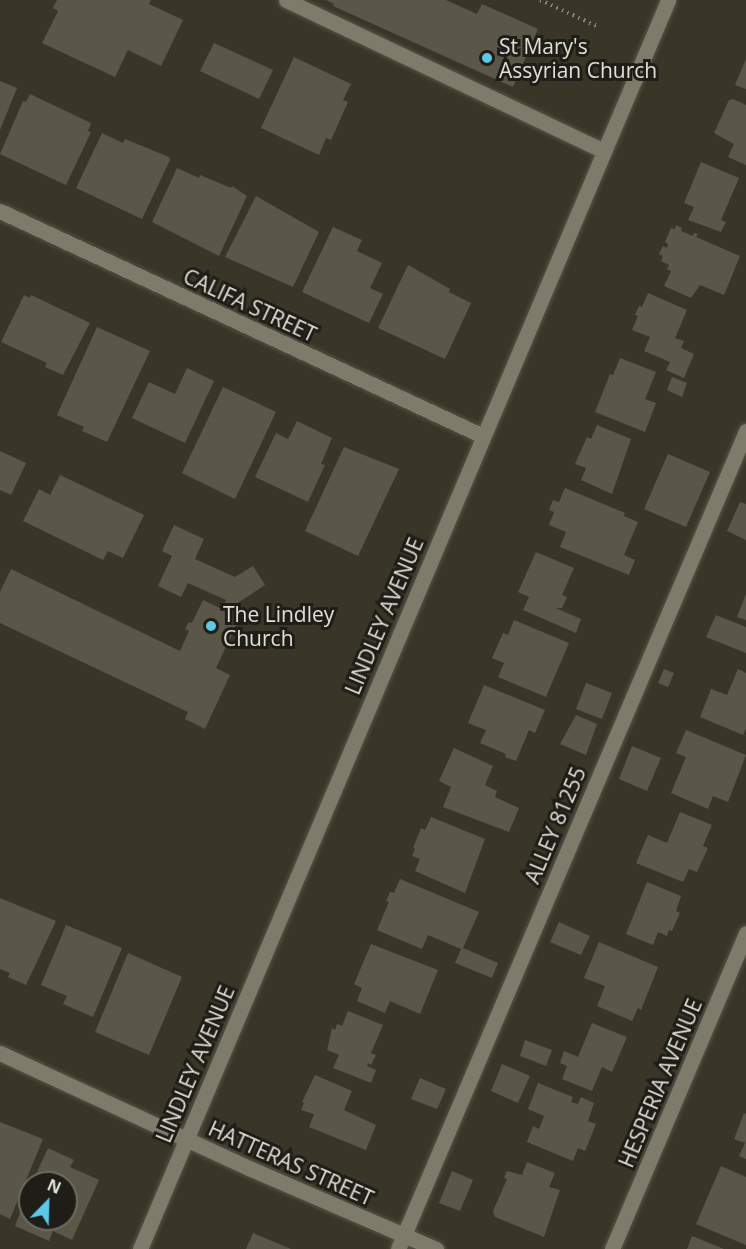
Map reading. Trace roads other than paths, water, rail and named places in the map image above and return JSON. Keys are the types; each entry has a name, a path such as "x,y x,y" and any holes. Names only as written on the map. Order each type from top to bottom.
{"main road":[{"path":"286,0 604,151"},
{"name":"LINDLEY AVENUE","path":"140,1249 668,0"},
{"name":"CALIFA STREET","path":"0,211 483,436"},
{"name":"ALLEY 81255","path":"401,1242 746,430"},
{"name":"HESPERIA AVENUE","path":"612,1249 746,933"},
{"name":"HATTERAS STREET","path":"0,1053 401,1242 436,1249"}],"place":[{"name":"St Mary's Assyrian Church","path":"487,58"},
{"name":"The Lindley Church","path":"211,626"}]}
